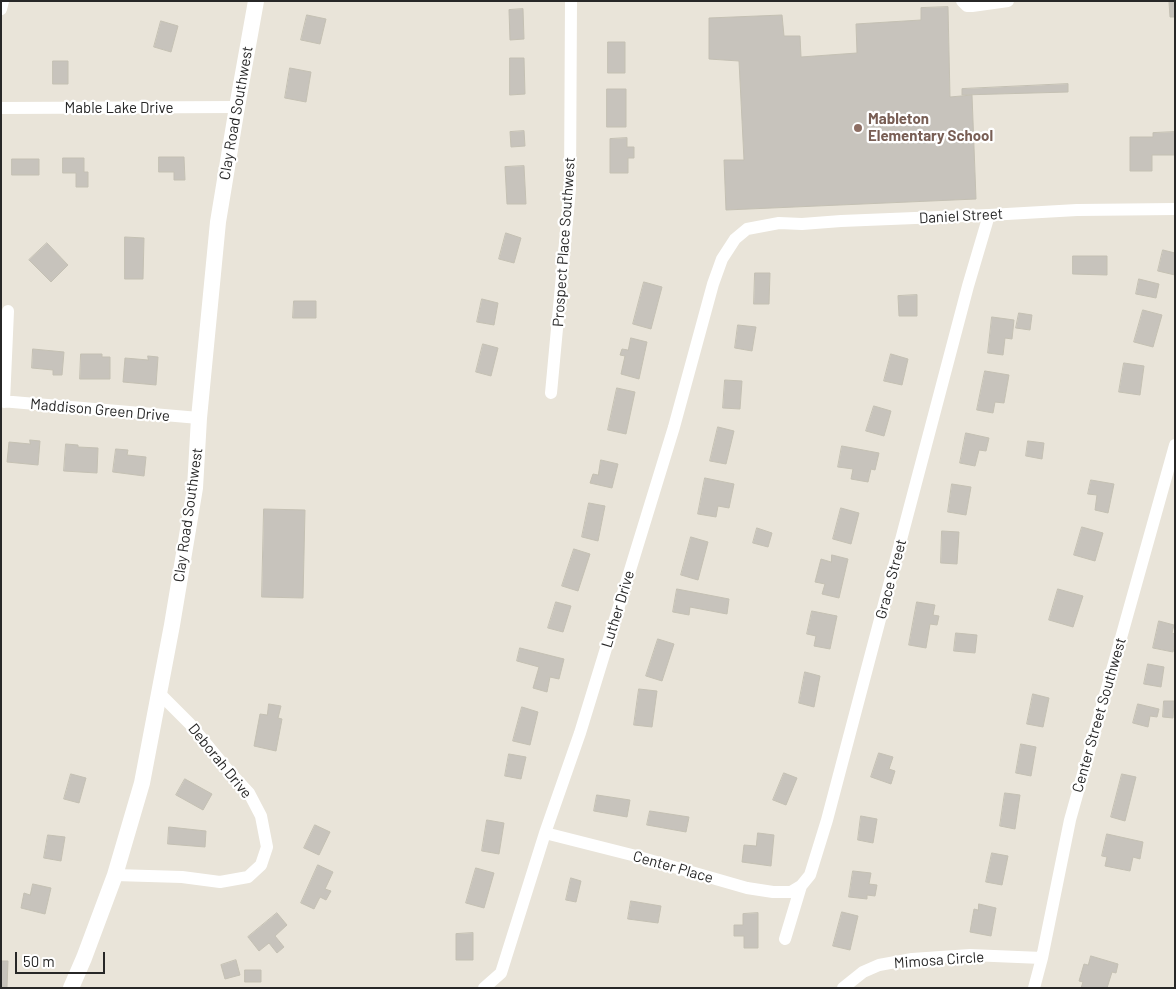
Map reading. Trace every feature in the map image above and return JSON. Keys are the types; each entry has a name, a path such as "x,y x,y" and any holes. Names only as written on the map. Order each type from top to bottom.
{"street":[{"path":"1,9 3,1"},
{"name":"Clay Road Southwest","path":"71,988 115,875 142,783 172,625 195,488 199,418 218,222 236,107 256,1"},
{"name":"Prospect Place Southwest","path":"551,393 570,189 571,1"},
{"path":"964,3 972,6 1008,1"},
{"name":"Mable Lake Drive","path":"1,108 236,107"},
{"name":"Daniel Street","path":"747,229 779,223 802,224 1076,210 1175,209"},
{"name":"Grace Street","path":"785,939 800,886 810,875 827,820 968,286 989,215"},
{"name":"Luther Drive","path":"484,988 501,973 545,833 580,733 671,437 713,284 722,259 735,239 747,229"},
{"path":"3,402 8,311"},
{"name":"Maddison Green Drive","path":"3,402 199,418"},
{"name":"Center Street Southwest","path":"1034,988 1042,958 1070,820 1175,445"},
{"name":"Deborah Drive","path":"115,875 182,877 220,882 248,877 262,865 267,847 261,816 248,793 190,724 159,693"},
{"name":"Center Place","path":"545,833 747,888 773,892 791,892 800,886"},
{"name":"Mimosa Circle","path":"843,988 863,972 879,965 912,959 970,955 1042,958"}],"building":[{"path":"1175,1 1175,17 1170,17 1169,2"},
{"name":"Mableton Elementary School","path":"948,7 950,97 972,95 976,199 726,210 724,160 744,160 739,61 709,59 709,18 782,15 784,36 800,36 801,57 857,53 856,24 921,20 921,8"},
{"path":"523,9 524,39 510,40 509,10"},
{"path":"307,15 326,19 320,44 301,40"},
{"path":"161,21 178,26 171,52 154,47"},
{"path":"608,42 625,42 625,73 608,73"},
{"path":"510,58 524,58 525,94 510,95"},
{"path":"53,61 68,61 68,84 53,84"},
{"path":"290,68 311,72 306,102 285,98"},
{"path":"1068,84 1068,92 962,95 962,89"},
{"path":"607,89 626,89 626,127 607,127"},
{"path":"524,131 525,146 511,147 510,132"},
{"path":"1175,132 1175,155 1152,155 1152,171 1130,171 1130,137 1153,137 1153,133"},
{"path":"627,138 627,147 634,147 634,158 628,158 628,173 610,173 610,139"},
{"path":"159,157 184,157 185,180 174,180 174,172 159,172"},
{"path":"63,158 84,158 84,172 88,172 88,187 76,187 76,173 63,173"},
{"path":"12,159 39,159 39,175 12,175"},
{"path":"524,166 526,204 507,204 505,167"},
{"path":"506,233 521,238 514,263 499,259"},
{"path":"125,237 144,238 143,279 125,279"},
{"path":"47,243 68,265 51,282 29,260"},
{"path":"1163,250 1175,253 1175,275 1158,271"},
{"path":"1073,256 1107,256 1107,275 1073,274"},
{"path":"755,273 770,273 769,304 754,304"},
{"path":"1139,279 1159,284 1156,298 1136,294"},
{"path":"644,282 662,287 651,329 633,324"},
{"path":"917,295 917,316 899,316 898,296"},
{"path":"482,299 498,303 494,325 477,322"},
{"path":"294,301 316,301 316,318 293,318"},
{"path":"1143,310 1162,315 1153,347 1134,342"},
{"path":"1019,313 1032,315 1030,330 1016,328"},
{"path":"992,317 1014,320 1012,339 1005,338 1003,355 988,353"},
{"path":"738,325 756,327 752,351 735,348"},
{"path":"631,338 647,342 639,379 621,374 625,356 620,355 622,349 628,350"},
{"path":"483,344 498,348 491,376 476,372"},
{"path":"33,349 64,352 62,375 53,375 53,370 32,368"},
{"path":"81,354 102,354 102,357 110,357 110,379 80,379"},
{"path":"891,354 908,359 902,385 884,381"},
{"path":"148,356 158,357 156,385 123,382 125,358 148,360"},
{"path":"1124,363 1144,366 1140,395 1119,392"},
{"path":"985,371 1009,375 1004,403 995,402 993,413 977,410"},
{"path":"725,380 742,381 740,409 723,408"},
{"path":"617,388 635,392 626,434 608,430"},
{"path":"874,406 891,411 884,436 866,431"},
{"path":"718,427 734,431 726,464 710,461"},
{"path":"966,433 989,438 986,451 979,450 975,466 960,463"},
{"path":"30,440 40,441 38,465 7,462 9,442 30,444"},
{"path":"1028,441 1044,443 1042,459 1026,456"},
{"path":"66,444 98,448 97,473 64,471"},
{"path":"842,446 879,453 875,470 871,469 868,482 851,479 853,469 838,467"},
{"path":"116,449 128,450 127,455 146,457 144,476 113,472"},
{"path":"601,460 618,464 612,488 590,483 593,474 598,475"},
{"path":"705,478 734,484 729,508 718,506 716,517 698,514"},
{"path":"1091,480 1114,484 1108,513 1095,510 1097,495 1088,494"},
{"path":"952,484 971,487 966,515 948,512"},
{"path":"589,503 605,506 598,541 582,537"},
{"path":"841,508 859,513 851,544 833,539"},
{"path":"264,509 305,510 303,598 262,597"},
{"path":"1082,527 1103,533 1095,561 1074,555"},
{"path":"757,528 772,533 768,547 753,543"},
{"path":"942,531 959,532 957,564 941,563"},
{"path":"691,537 708,542 698,580 681,575"},
{"path":"574,549 590,554 578,591 562,586"},
{"path":"832,555 848,559 839,598 822,594 825,584 815,582 821,559 831,562"},
{"path":"677,589 729,599 727,614 690,607 689,615 673,612"},
{"path":"1058,589 1083,596 1073,627 1049,620"},
{"path":"556,602 571,606 563,632 548,628"},
{"path":"917,602 935,605 933,615 939,616 937,625 930,624 926,648 909,645"},
{"path":"812,611 837,616 830,649 814,646 816,636 807,634"},
{"path":"1159,621 1174,625 1172,633 1175,634 1173,652 1153,648"},
{"path":"956,633 977,635 975,653 954,651"},
{"path":"658,639 674,644 662,681 646,676"},
{"path":"520,648 564,659 559,679 550,677 547,692 533,688 539,667 517,661"},
{"path":"1148,664 1164,667 1161,687 1144,684"},
{"path":"805,672 820,676 814,707 799,703"},
{"path":"639,689 657,691 652,727 634,725"},
{"path":"1033,694 1049,698 1043,727 1027,724"},
{"path":"1164,701 1174,701 1173,718 1163,717"},
{"path":"269,704 281,706 278,718 282,719 276,751 254,746 260,714 267,715"},
{"path":"1138,704 1159,709 1157,717 1150,716 1148,727 1133,723"},
{"path":"522,707 538,712 530,745 513,741"},
{"path":"1021,744 1036,747 1031,776 1016,773"},
{"path":"879,753 893,757 889,769 895,771 891,784 871,777"},
{"path":"509,754 526,757 521,779 505,776"},
{"path":"784,773 797,778 786,805 773,800"},
{"path":"71,774 86,778 79,803 64,799"},
{"path":"1122,774 1136,777 1125,821 1111,817"},
{"path":"185,779 212,794 203,810 176,795"},
{"path":"1005,793 1020,795 1015,829 1000,826"},
{"path":"597,795 630,800 627,817 594,811"},
{"path":"650,811 689,817 686,832 647,825"},
{"path":"861,816 877,819 873,843 858,840"},
{"path":"487,820 504,823 499,854 482,851"},
{"path":"315,825 330,832 319,855 304,848"},
{"path":"169,827 206,831 205,847 168,844"},
{"path":"758,833 774,835 771,866 742,862 744,845 756,846"},
{"path":"1107,834 1143,842 1140,859 1133,857 1130,871 1105,866 1107,857 1102,856"},
{"path":"48,835 65,837 61,861 44,858"},
{"path":"992,853 1008,856 1002,885 986,882"},
{"path":"318,865 333,872 325,889 331,891 326,900 320,897 314,909 301,903"},
{"path":"476,868 494,873 484,908 466,903"},
{"path":"853,871 871,873 869,884 877,885 875,896 867,895 867,899 849,897"},
{"path":"571,878 581,881 576,902 566,900"},
{"path":"33,884 51,888 45,914 21,908 24,893 30,895"},
{"path":"631,901 661,906 658,923 628,919"},
{"path":"979,904 996,908 991,936 970,932 974,909 978,910"},
{"path":"842,912 858,916 850,950 833,946"},
{"path":"277,913 287,925 275,936 284,947 277,953 269,943 259,951 248,937"},
{"path":"758,913 758,948 744,948 744,936 734,936 734,925 743,925 743,914"},
{"path":"473,933 473,960 456,960 456,934"},
{"path":"1091,956 1118,964 1116,973 1112,972 1107,988 1081,988 1083,982 1079,981 1084,964 1088,965"},
{"path":"236,960 240,975 225,979 221,965"},
{"path":"1,961 8,961 7,987 1,987"},
{"path":"245,970 261,970 261,982 245,982"}],"place":[{"name":"Mableton Elementary School","path":"858,128"}]}
